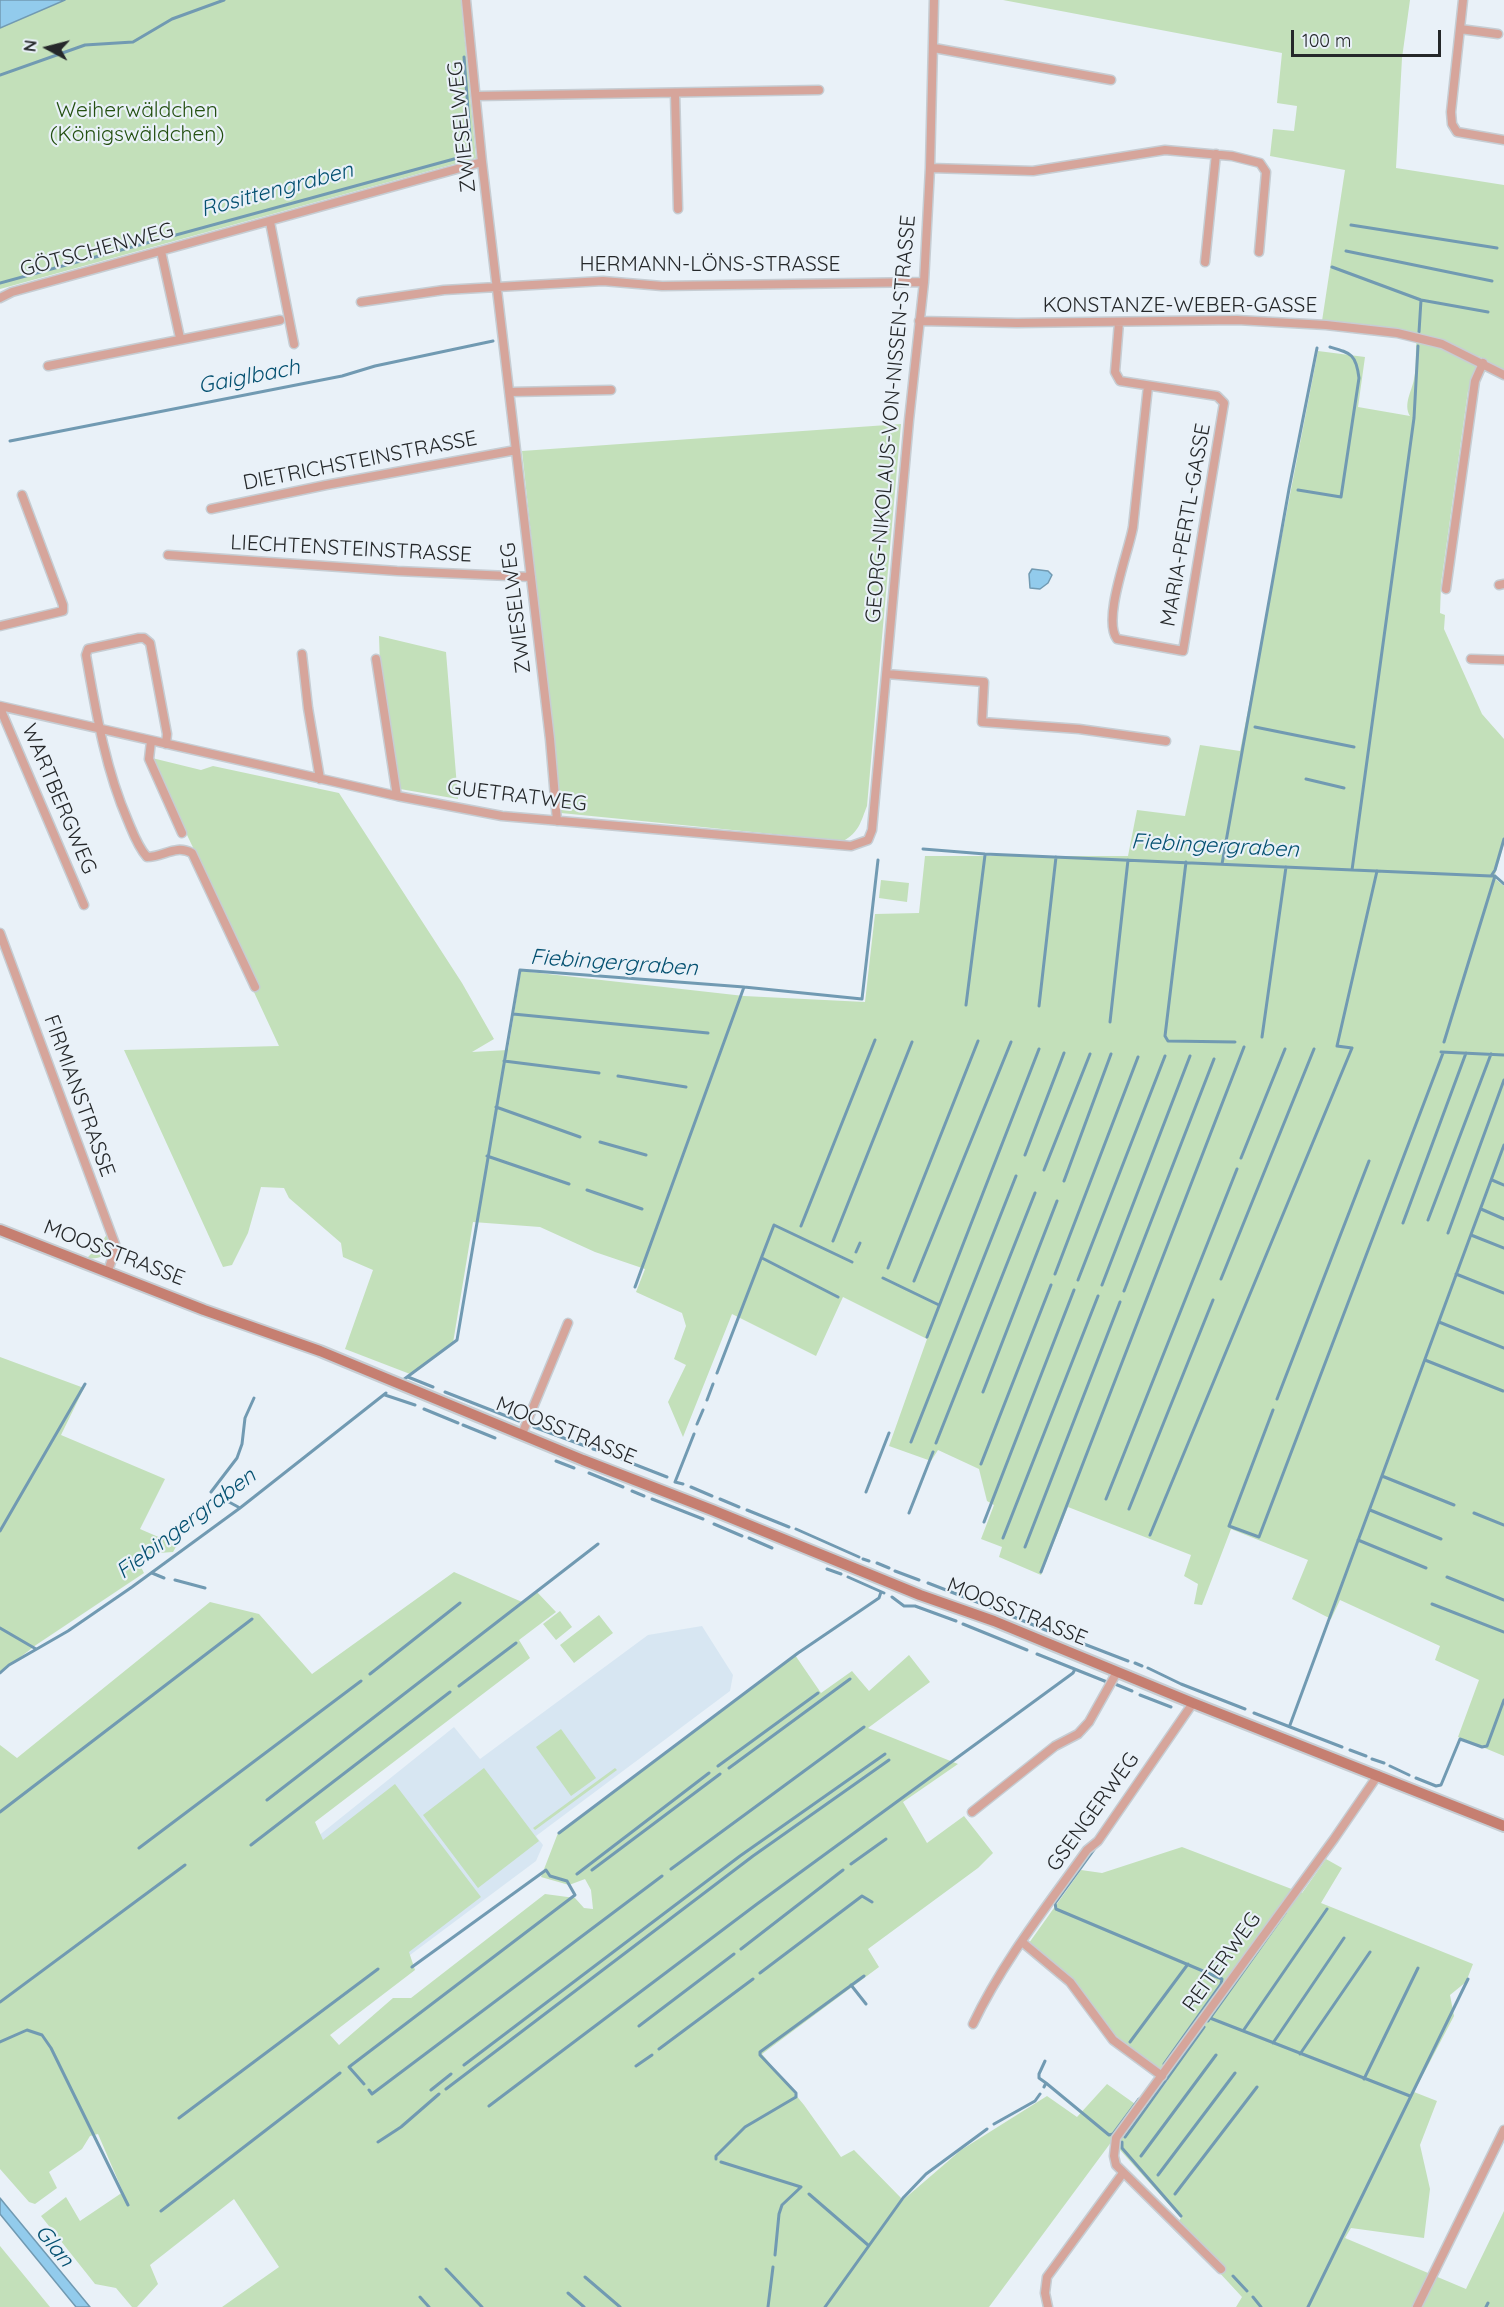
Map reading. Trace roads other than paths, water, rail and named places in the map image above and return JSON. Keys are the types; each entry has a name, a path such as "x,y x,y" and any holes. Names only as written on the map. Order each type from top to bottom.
{"street":[{"name":"ZWIESELWEG","path":"466,0 482,162 550,739 556,821"},
{"name":"GEORG-NIKOLAUS-VON-NISSEN-STRASSE","path":"868,840 872,830 924,282 930,168 934,0"},
{"path":"1463,0 1451,112 1452,124 1457,132 1504,140"},
{"path":"1460,29 1498,34"},
{"path":"934,48 1111,80"},
{"path":"477,96 819,90"},
{"path":"675,93 678,209"},
{"path":"930,168 1033,171 1153,151 1187,151 1242,158 1260,163 1266,172 1259,252"},
{"path":"1205,262 1216,154"},
{"name":"GÖTSCHENWEG","path":"0,298 12,292 482,162"},
{"path":"270,222 294,344"},
{"path":"161,251 180,338"},
{"name":"HERMANN-LÖNS-STRASSE","path":"497,286 603,281 662,286 924,282"},
{"path":"361,302 444,290 497,286"},
{"path":"48,366 280,320"},
{"name":"KONSTANZE-WEBER-GASSE","path":"919,321 1237,320 1326,325 1406,335 1442,344 1504,375"},
{"path":"1119,322 1116,377 1125,383 1148,386"},
{"path":"1446,589 1475,381 1483,363"},
{"name":"MARIA-PERTL-GASSE","path":"1148,386 1217,396 1224,402 1225,408 1183,651 1117,639 1112,631 1116,588 1130,546 1133,527 1148,386"},
{"path":"510,392 612,390"},
{"name":"DIETRICHSTEINSTRASSE","path":"211,509 516,450"},
{"path":"0,626 63,611 63,604 22,495"},
{"name":"LIECHTENSTEINSTRASSE","path":"168,555 397,571 531,577"},
{"path":"166,744 167,734 150,643 144,638 88,649 86,656 99,727 118,799 141,850 147,857 155,857 174,849 183,849 192,853 255,987"},
{"path":"302,654 320,779"},
{"path":"1471,658 1504,660"},
{"path":"376,659 397,796"},
{"path":"887,674 984,682 982,722 1079,729 1166,741"},
{"name":"GUETRATWEG","path":"0,707 99,727 151,741 397,796 518,819 852,846 868,840"},
{"name":"WARTBERGWEG","path":"0,707 84,905"},
{"path":"151,741 149,759 182,833"},
{"name":"FIRMIANSTRASSE","path":"1,939 115,1244 108,1271"},
{"name":"MOOSSTRASSE","path":"0,1230 204,1310 320,1351 902,1588 994,1621 1193,1703 1504,1826"},
{"path":"522,1434 568,1323"},
{"path":"972,1812 1055,1746 1078,1734 1089,1722 1117,1672"},
{"name":"GSENGERWEG","path":"974,2024 986,1997 1022,1942 1087,1850 1098,1840 1193,1703"},
{"name":"REITERWEG","path":"1221,2269 1116,2165 1114,2156 1116,2138 1378,1775"},
{"path":"1022,1942 1070,1983 1113,2040 1162,2076"},
{"path":"1417,2307 1504,2130"},
{"path":"1048,2307 1045,2293 1047,2277 1123,2173"}],"water":[{"path":"0,0 65,0 0,28"},
{"path":"1032,569 1048,571 1052,575 1048,583 1040,589 1030,588 1029,574"},
{"path":"0,2198 90,2307 76,2307 0,2214"}],"waterway":[{"path":"0,75 85,45 133,42 172,19 224,0"},
{"name":"Rosittengraben","path":"0,283 465,156 471,149 464,57"},
{"path":"1351,225 1497,248"},
{"path":"1346,251 1492,281"},
{"path":"1332,267 1421,300 1488,312"},
{"path":"1419,332 1421,300"},
{"name":"Gaiglbach","path":"10,441 342,376 375,366 493,341"},
{"path":"1352,870 1414,418 1418,346"},
{"path":"1298,490 1341,497 1359,378 1354,359 1348,353 1330,347"},
{"path":"1222,864 1289,489 1317,348"},
{"path":"1255,727 1354,747"},
{"path":"1306,779 1344,788"},
{"path":"1491,876 1504,839"},
{"name":"Fiebingergraben","path":"923,849 985,854 1495,876 1504,884"},
{"path":"966,1005 985,855"},
{"path":"1039,1006 1056,857"},
{"name":"Fiebingergraben","path":"403,1380 457,1340 520,970 744,987 862,999 878,860"},
{"path":"1110,1022 1128,860"},
{"path":"1186,862 1165,1036 1168,1041 1235,1042"},
{"path":"1262,1037 1286,867"},
{"path":"1150,1535 1352,1048 1337,1046 1377,871"},
{"path":"1444,1042 1495,876"},
{"path":"635,1287 744,987"},
{"path":"513,1014 708,1033"},
{"path":"801,1226 875,1040"},
{"path":"888,1268 978,1041"},
{"path":"833,1241 912,1042"},
{"path":"914,1281 1011,1042"},
{"path":"1041,1572 1244,1047"},
{"path":"927,1337 1039,1049"},
{"path":"1241,1158 1285,1049"},
{"path":"1221,1279 1314,1049"},
{"path":"1441,1052 1504,1055"},
{"path":"1025,1155 1064,1053"},
{"path":"1273,1410 1229,1526 1259,1537 1443,1053"},
{"path":"1403,1223 1466,1053"},
{"path":"1044,1170 1090,1054"},
{"path":"1064,1181 1111,1054"},
{"path":"1428,1220 1491,1054"},
{"path":"1078,1280 1165,1056"},
{"path":"1102,1285 1190,1056"},
{"path":"1055,1274 1138,1057"},
{"path":"1124,1291 1214,1059"},
{"path":"504,1061 599,1073"},
{"path":"618,1076 686,1087"},
{"path":"1448,1233 1504,1080"},
{"path":"496,1107 580,1137"},
{"path":"600,1142 646,1155"},
{"path":"1290,1725 1504,1145"},
{"path":"487,1156 569,1184"},
{"path":"1277,1399 1369,1161"},
{"path":"1106,1499 1237,1169"},
{"path":"911,1442 1016,1176"},
{"path":"1492,1180 1504,1185"},
{"path":"587,1190 642,1209"},
{"path":"936,1443 1035,1193"},
{"path":"983,1392 1057,1201"},
{"path":"1481,1209 1504,1219"},
{"path":"717,1373 774,1225 852,1262"},
{"path":"1471,1235 1504,1248"},
{"path":"856,1252 860,1243"},
{"path":"762,1258 838,1297"},
{"path":"1456,1274 1504,1293"},
{"path":"883,1278 939,1305"},
{"path":"981,1464 1051,1285"},
{"path":"984,1522 1074,1290"},
{"path":"1003,1538 1098,1296"},
{"path":"1129,1509 1213,1300"},
{"path":"1025,1547 1120,1302"},
{"path":"1439,1322 1504,1348"},
{"path":"1425,1360 1503,1391"},
{"path":"408,1377 433,1387"},
{"path":"0,1531 85,1384"},
{"path":"707,1400 713,1384"},
{"path":"445,1392 519,1421"},
{"name":"Fiebingergraben","path":"0,1673 9,1665 68,1631 132,1587 240,1508 386,1393"},
{"path":"385,1395 415,1405"},
{"path":"211,1492 237,1458 242,1444 245,1418 254,1398"},
{"path":"424,1409 458,1423"},
{"path":"697,1424 703,1410"},
{"path":"463,1425 495,1438"},
{"path":"534,1427 585,1446"},
{"path":"866,1492 889,1433"},
{"path":"683,1484 675,1482 694,1434"},
{"path":"593,1449 600,1451"},
{"path":"909,1513 933,1452"},
{"path":"608,1454 667,1477"},
{"path":"556,1461 574,1468"},
{"path":"589,1473 623,1487"},
{"path":"1382,1476 1454,1505"},
{"path":"691,1487 712,1496"},
{"path":"632,1491 644,1496"},
{"path":"218,1496 240,1508"},
{"path":"652,1499 703,1519"},
{"path":"720,1499 739,1507"},
{"path":"747,1510 789,1527"},
{"path":"1370,1510 1441,1539"},
{"path":"1474,1513 1504,1525"},
{"path":"714,1524 742,1536"},
{"path":"796,1529 859,1557"},
{"path":"749,1538 772,1548"},
{"path":"1358,1540 1426,1568"},
{"path":"267,1800 598,1544"},
{"path":"863,1559 869,1561"},
{"path":"877,1563 889,1568"},
{"path":"827,1569 841,1574"},
{"path":"895,1571 919,1580"},
{"path":"152,1573 164,1578"},
{"path":"848,1577 884,1593"},
{"path":"1447,1577 1504,1600"},
{"path":"175,1580 205,1588"},
{"path":"928,1583 995,1609"},
{"path":"559,1833 798,1653 879,1598 881,1592"},
{"path":"892,1597 904,1606 915,1606 956,1621"},
{"path":"370,1674 460,1603"},
{"path":"1432,1604 1504,1632"},
{"path":"1004,1613 1048,1631"},
{"path":"0,1812 252,1619"},
{"path":"963,1624 1027,1650"},
{"path":"0,1628 36,1649"},
{"path":"1058,1634 1128,1661"},
{"path":"459,1686 516,1643"},
{"path":"1037,1654 1107,1682"},
{"path":"1135,1663 1142,1666"},
{"path":"1148,1668 1181,1684 1245,1709"},
{"path":"489,2106 757,1904 1073,1673 1075,1669"},
{"path":"729,1768 850,1679"},
{"path":"139,1848 361,1681"},
{"path":"1115,1684 1132,1691"},
{"path":"251,1845 450,1692"},
{"path":"718,1766 818,1693"},
{"path":"1140,1695 1171,1707"},
{"path":"1416,1778 1436,1786 1441,1785 1460,1739 1482,1747 1487,1746 1504,1700"},
{"path":"1254,1713 1342,1747"},
{"path":"671,1869 864,1727"},
{"path":"1350,1750 1366,1756"},
{"path":"464,2065 740,1856 885,1754"},
{"path":"1372,1759 1384,1763"},
{"path":"446,2089 753,1856 889,1760"},
{"path":"1390,1766 1409,1775"},
{"path":"577,1874 709,1773"},
{"path":"592,1870 720,1774"},
{"path":"851,1864 886,1839"},
{"path":"1095,1848 1055,1903 1056,1909 1222,1979 1221,1984 1164,2064"},
{"path":"0,2002 185,1865"},
{"path":"364,2084 349,2067 575,1895 567,1881 550,1876 546,1870 412,1967"},
{"path":"741,1949 843,1870"},
{"path":"369,2090 372,2094 662,1876"},
{"path":"760,1973 862,1896 872,1902"},
{"path":"1243,2031 1327,1909"},
{"path":"1208,2021 1285,1913"},
{"path":"1273,2043 1344,1938"},
{"path":"1300,2054 1370,1952"},
{"path":"639,2026 734,1954"},
{"path":"1130,2042 1188,1964"},
{"path":"1364,2079 1418,1968"},
{"path":"179,2118 378,1969"},
{"path":"716,2159 716,2156 745,2127 796,2097 796,2093 760,2055 760,2052 864,1976"},
{"path":"659,2049 753,1979"},
{"path":"1308,2307 1468,1979"},
{"path":"851,1985 866,2004"},
{"path":"1210,2018 1410,2096"},
{"path":"1125,2137 1204,2027"},
{"path":"0,2042 27,2030 42,2035 51,2048 128,2205"},
{"path":"636,2066 652,2055"},
{"path":"1141,2156 1216,2055"},
{"path":"1045,2061 1039,2078 1046,2083"},
{"path":"161,2211 340,2073"},
{"path":"1158,2175 1235,2073"},
{"path":"431,2090 451,2074"},
{"path":"1044,2087 1046,2083 1109,2135 1113,2134 1139,2099"},
{"path":"1175,2194 1257,2087"},
{"path":"378,2142 401,2127 439,2094"},
{"path":"994,2124 1035,2101 1040,2094"},
{"path":"825,2307 903,2198 926,2174 987,2129"},
{"path":"1122,2142 1122,2148 1181,2216"},
{"path":"721,2162 801,2187 782,2205 775,2255"},
{"path":"809,2194 868,2245"},
{"path":"768,2307 773,2267"},
{"path":"446,2269 482,2307"},
{"path":"1233,2276 1247,2291"},
{"path":"585,2277 620,2307"},
{"path":"568,2293 584,2307"},
{"path":"420,2297 429,2307"},
{"path":"1253,2297 1261,2307"},
{"path":"1486,2307 1488,2303"}],"park label":[{"name":"Weiherwäldchen (Königswäldchen)","path":"137,123"}],"water label":[{"name":"Glan","path":"54,2246"}]}
